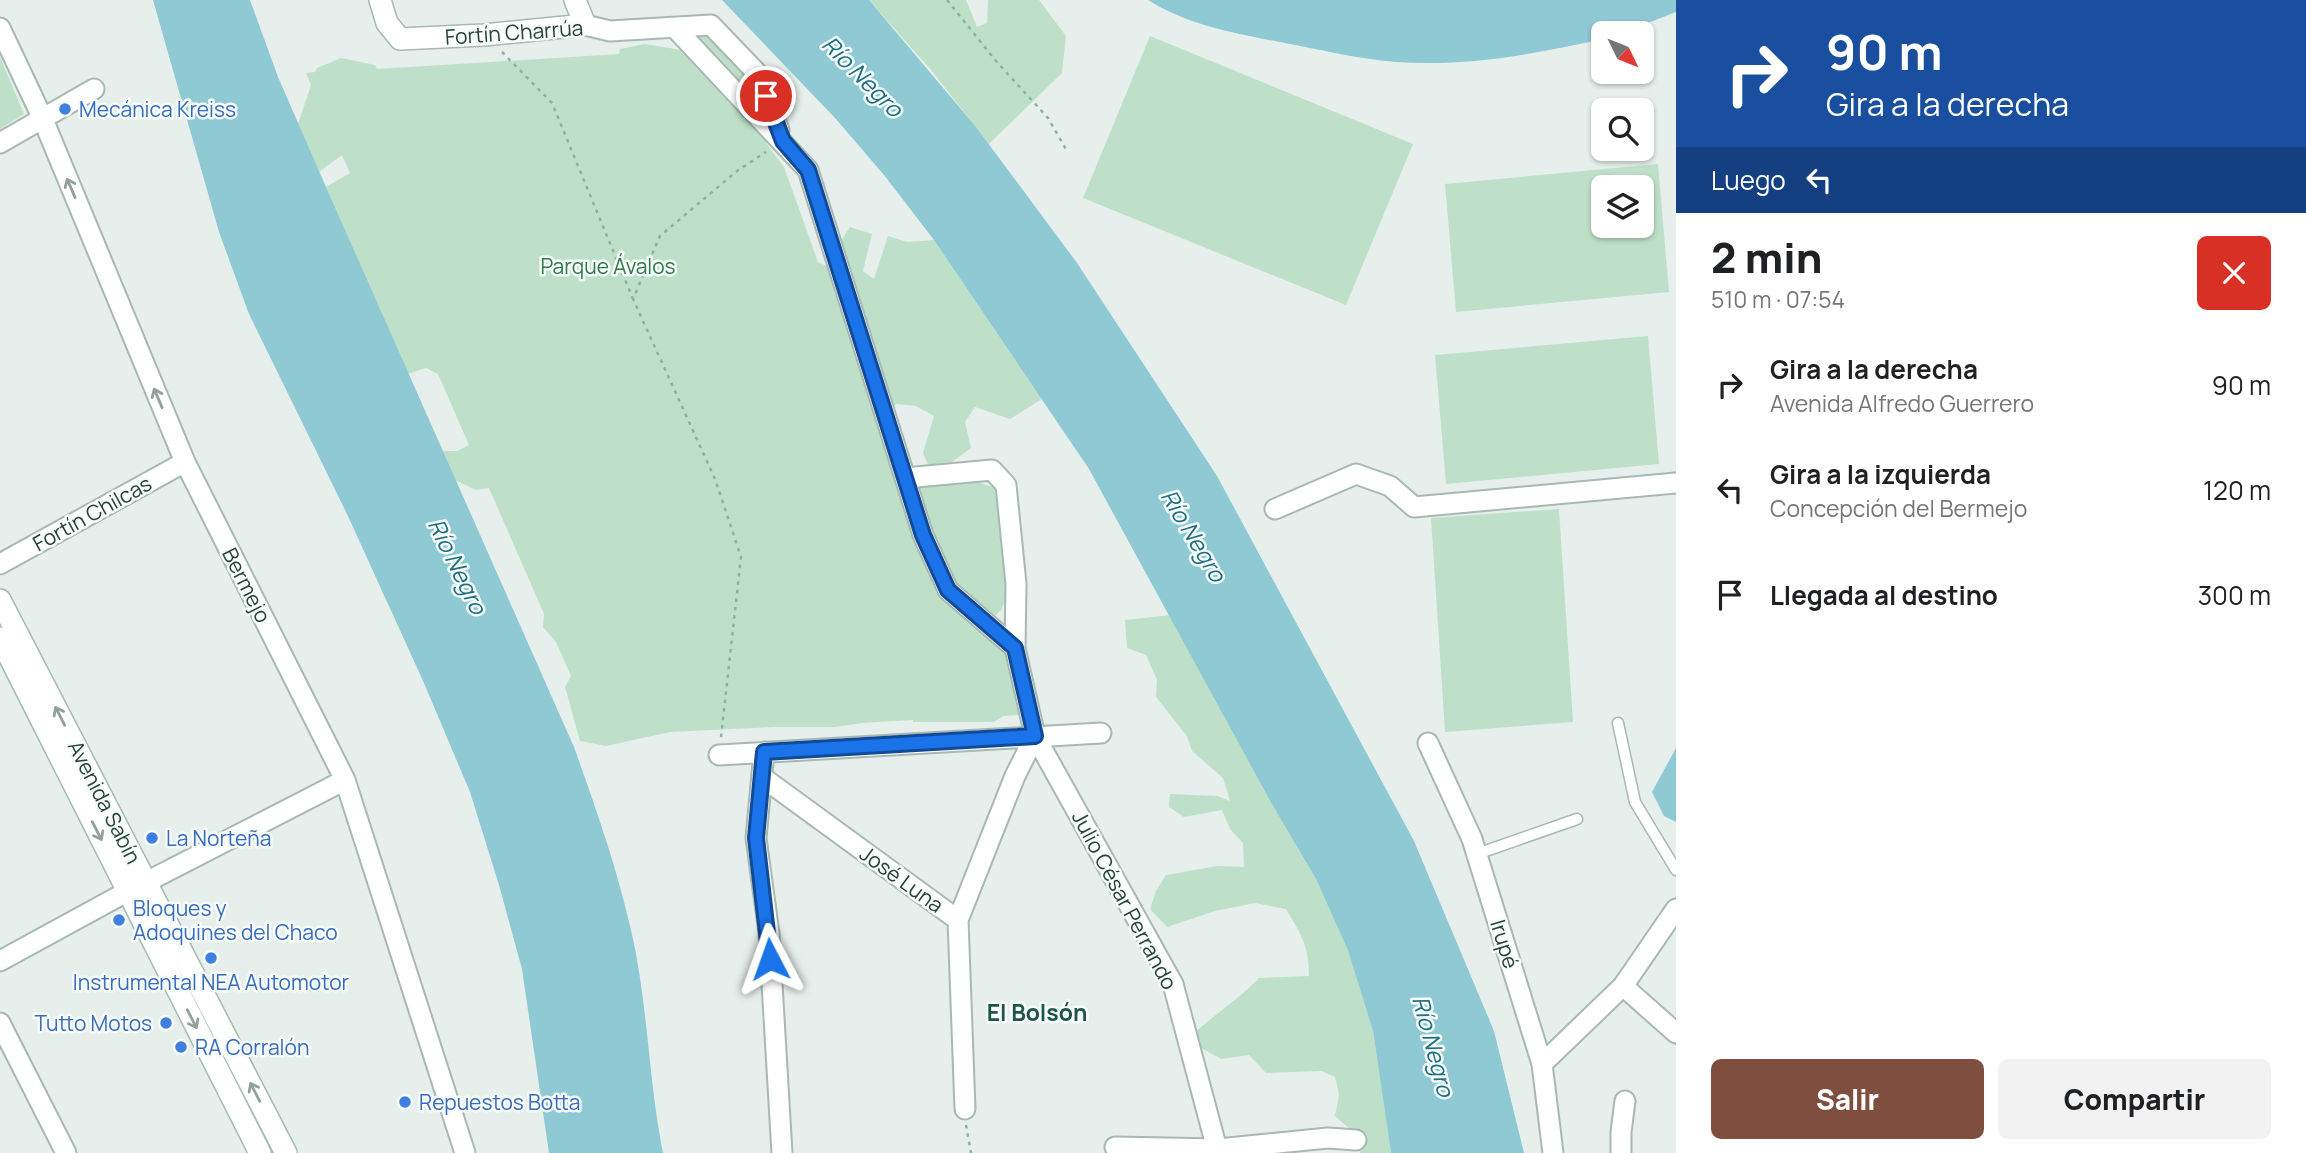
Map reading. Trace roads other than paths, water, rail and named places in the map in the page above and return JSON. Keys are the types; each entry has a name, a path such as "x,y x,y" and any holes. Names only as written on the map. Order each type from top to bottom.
{"main road":[{"name":"Fortín Charrúa","path":"380,0 387,23 400,38 484,35 585,25"},
{"path":"575,0 585,25"},
{"name":"Avenida Sabín","path":"0,600 260,1153"},
{"name":"Avenida Sabín","path":"0,638 286,1153"}],"street":[{"name":"Fortín Charrúa","path":"585,25 610,31 711,25 757,73 783,141"},
{"name":"Bermejo","path":"0,28 42,117 185,461 345,780 465,1153"},
{"path":"676,29 808,170 923,535 948,590 1015,648"},
{"path":"0,143 94,89"},
{"name":"Fortín Chilcas","path":"0,564 185,461"},
{"name":"Julio César Perrando","path":"905,478 992,470 1006,485 1016,584 1015,648 1035,736 1173,984 1218,1151"},
{"path":"1275,509 1356,474 1390,486 1414,507 1676,483"},
{"path":"719,755 1101,733"},
{"path":"958,920 1015,776 1035,736"},
{"name":"Irupé","path":"1428,743 1477,854 1542,1064 1553,1153"},
{"path":"764,752 756,838 769,933 779,1138 782,1153"},
{"name":"José Luna","path":"762,777 958,920 965,1109"},
{"path":"0,961 345,780"},
{"path":"1542,1064 1623,986 1676,909"},
{"path":"1623,986 1676,1033"},
{"path":"0,1023 66,1153"},
{"path":"1622,1153 1621,1132 1625,1101"},
{"path":"1115,1147 1218,1151 1328,1138 1356,1140"}],"lane":[{"path":"1618,723 1635,802 1676,870"},
{"path":"1477,854 1577,819"}],"water":[{"name":"Río Negro","path":"153,0 250,0 278,77 574,747 612,858 630,926 641,982 663,1153 549,1153 522,969 470,792 347,514 249,314 219,232"},
{"name":"Río Negro","path":"722,0 869,0 976,127 1077,263 1217,476 1414,841 1494,1031 1524,1153 1391,1153 1373,1031 1348,950 1316,879 1273,806 1089,469 934,240 884,175 836,119"},
{"path":"1148,0 1676,0 1676,12 1653,21 1591,21 1591,41 1500,58 1448,63 1396,62 1338,54 1228,31 1163,9"},
{"path":"1676,748 1676,822 1664,816 1652,792"}],"place":[{"name":"Mecánica Kreiss","path":"65,109"},
{"name":"La Norteña","path":"152,838"},
{"name":"Bloques y Adoquines del Chaco","path":"119,920"},
{"name":"Instrumental NEA Automotor","path":"211,958"},
{"name":"Tutto Motos","path":"166,1023"},
{"name":"RA Corralón","path":"181,1047"},
{"name":"Repuestos Botta","path":"405,1102"}],"district":[{"name":"El Bolsón","path":"1037,1012"}],"park label":[{"name":"Parque Ávalos","path":"608,266"}]}
